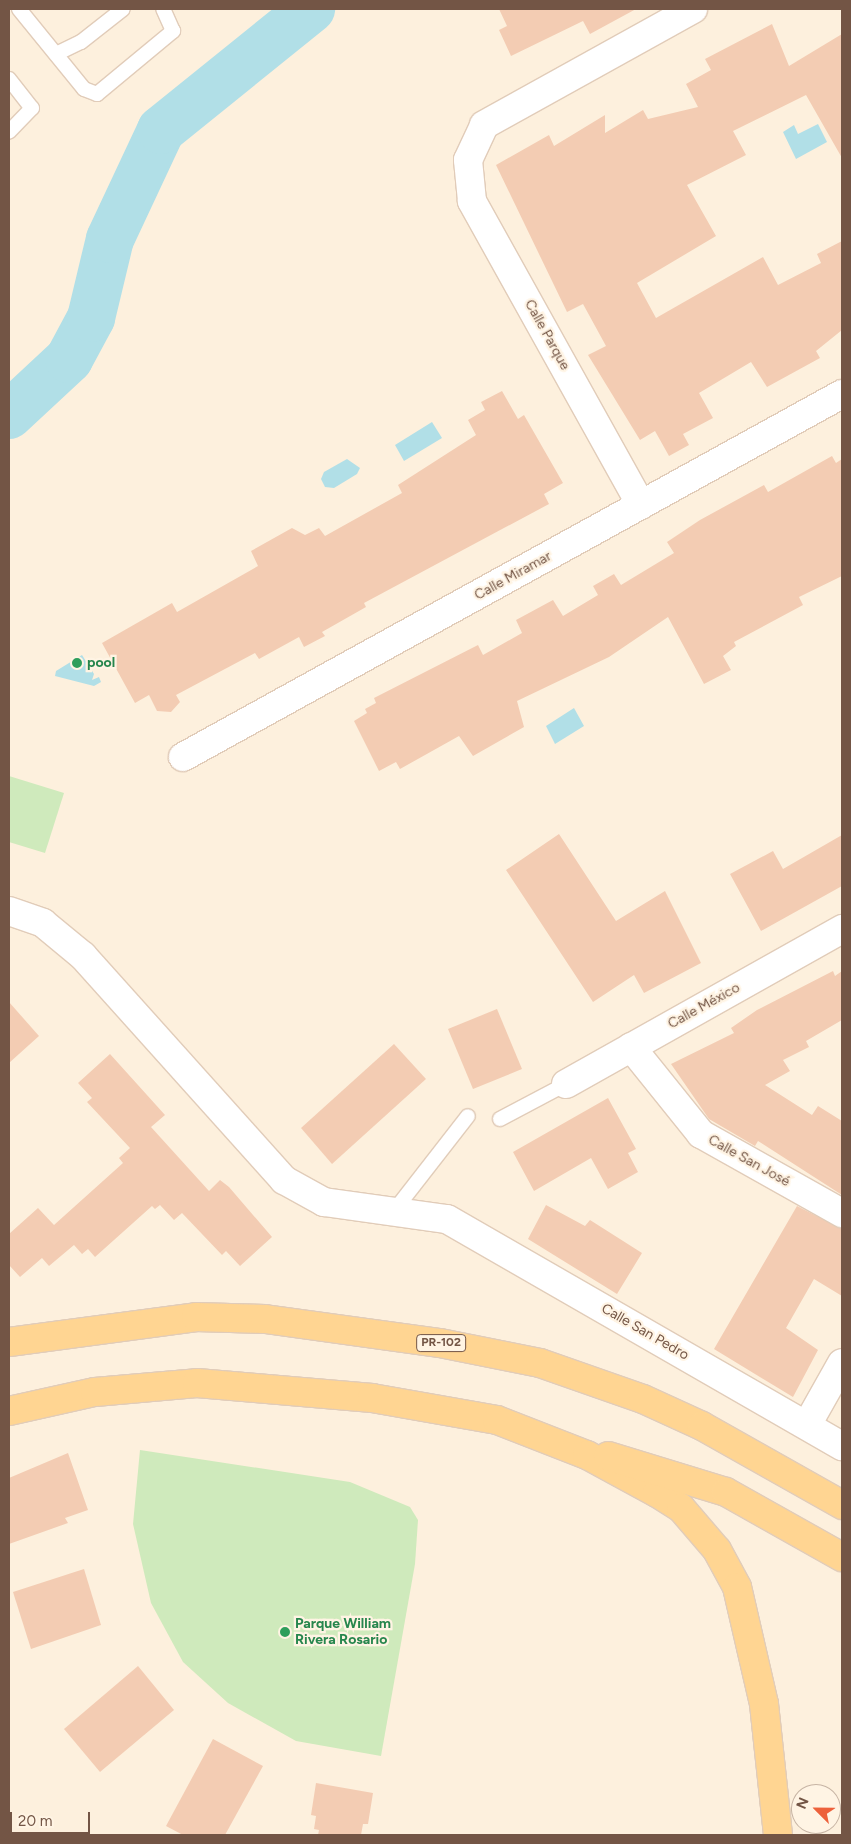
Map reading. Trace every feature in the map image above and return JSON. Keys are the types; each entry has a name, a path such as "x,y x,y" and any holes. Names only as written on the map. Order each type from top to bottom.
{"main road":[{"name":"PR-102","path":"9,1342 196,1317 265,1319 440,1343 540,1363 643,1399 702,1426 842,1505"},
{"path":"9,1411 95,1392 197,1384 250,1386 372,1398 497,1420 587,1455 681,1508 717,1550 737,1587 764,1704 778,1835"},
{"path":"587,1455 655,1467 726,1492 842,1558"}],"street":[{"name":"Calle Parque","path":"641,505 472,200 468,160 484,125 693,9"},
{"name":"Calle Miramar","path":"183,757 842,394"},
{"path":"9,911 42,923 83,956 284,1180 324,1202 394,1211"},
{"name":"Calle México","path":"566,1084 842,929"},
{"name":"Calle San José","path":"631,1047 701,1134 842,1213"},
{"name":"Calle San Pedro","path":"394,1211 447,1219 842,1446"},
{"path":"807,1425 842,1363"}],"lane":[{"path":"18,9 84,89 97,94 173,32 163,9"},
{"path":"56,54 81,42 123,9"},
{"path":"9,79 32,108 9,132"},
{"path":"500,1119 566,1084"},
{"path":"394,1211 468,1116"}],"green space":[{"path":"9,776 64,793 45,853 9,842"},
{"name":"Parque William Rivera Rosario","path":"140,1450 350,1482 410,1507 418,1520 415,1564 381,1756 296,1741 228,1703 183,1662 151,1603 133,1524"}],"water":[{"path":"818,124 827,142 796,159 783,132 794,125 798,134"},
{"path":"432,422 442,438 404,461 395,445"},
{"path":"347,459 360,468 357,474 334,488 325,487 321,479 324,472"},
{"name":"pool","path":"82,655 94,674 92,680 99,677 101,682 94,686 55,676 56,671"},
{"path":"574,708 584,726 555,744 546,726"}],"building":[{"path":"499,9 636,9 590,34 583,21 511,56 499,30 507,26"},
{"path":"772,24 789,66 842,34 842,158 806,95 733,131 746,155 687,185 716,236 637,283 656,318 763,257 778,285 821,263 817,254 842,241 842,330 816,351 820,358 767,387 751,362 699,393 713,418 683,434 689,445 669,456 655,431 640,440 588,355 606,346 583,304 567,312 496,165 549,135 554,146 605,115 605,133 643,110 648,119 698,107 686,84 711,70 705,59"},
{"path":"502,391 518,419 524,415 563,483 544,494 549,504 364,603 366,607 322,632 325,636 304,647 299,637 259,659 255,653 176,695 180,702 171,712 157,711 149,695 135,703 102,643 172,603 177,612 258,566 251,551 292,528 305,535 319,528 325,536 402,493 398,485 476,435 468,420 485,410 481,402"},
{"path":"832,456 836,463 842,459 842,576 799,597 803,605 734,642 736,646 723,656 731,670 704,684 668,617 609,657 517,701 524,727 473,756 459,736 400,769 396,762 379,771 354,721 367,713 365,709 376,703 374,698 478,645 483,655 522,633 516,620 553,600 563,616 598,595 593,586 614,574 621,585 674,553 667,542 700,520 764,485 768,492"},
{"path":"559,834 616,921 665,891 701,963 644,993 634,975 593,1002 506,870"},
{"path":"842,835 842,886 761,931 730,874 773,851 783,869"},
{"path":"833,971 835,976 842,971 842,1020 806,1041 809,1047 783,1060 790,1071 765,1085 812,1115 818,1106 842,1121 842,1195 758,1141 755,1146 709,1119 671,1064 734,1033 731,1028 757,1010"},
{"path":"9,1002 39,1036 9,1063"},
{"path":"497,1009 522,1069 473,1089 448,1029"},
{"path":"394,1044 426,1079 332,1164 301,1128"},
{"path":"110,1054 165,1115 151,1127 209,1191 220,1180 229,1187 272,1237 240,1266 226,1251 222,1255 182,1213 174,1220 160,1205 155,1209 152,1206 95,1257 88,1249 82,1254 74,1245 49,1266 42,1258 20,1277 9,1265 9,1234 38,1208 54,1225 123,1163 119,1158 130,1148 87,1102 92,1098 78,1083"},
{"path":"608,1098 636,1149 628,1153 638,1172 608,1189 591,1158 534,1191 513,1152"},
{"path":"546,1205 585,1226 590,1220 642,1253 617,1294 528,1239"},
{"path":"797,1206 842,1229 842,1296 814,1279 786,1328 818,1350 793,1397 714,1349"},
{"path":"68,1453 88,1510 65,1518 68,1523 9,1544 9,1478"},
{"path":"84,1569 101,1625 31,1649 13,1592"},
{"path":"138,1666 174,1710 100,1772 64,1729"},
{"path":"213,1739 263,1766 225,1835 183,1835 166,1826"},
{"path":"316,1783 373,1793 368,1824 363,1824 361,1835 318,1835 319,1830 314,1829 316,1816 311,1815"}],"waterway":[{"path":"9,415 69,359 91,318 110,239 161,130 311,9"}],"place":[{"name":"pool","path":"77,663"},
{"name":"Parque William Rivera Rosario","path":"285,1632"}]}
